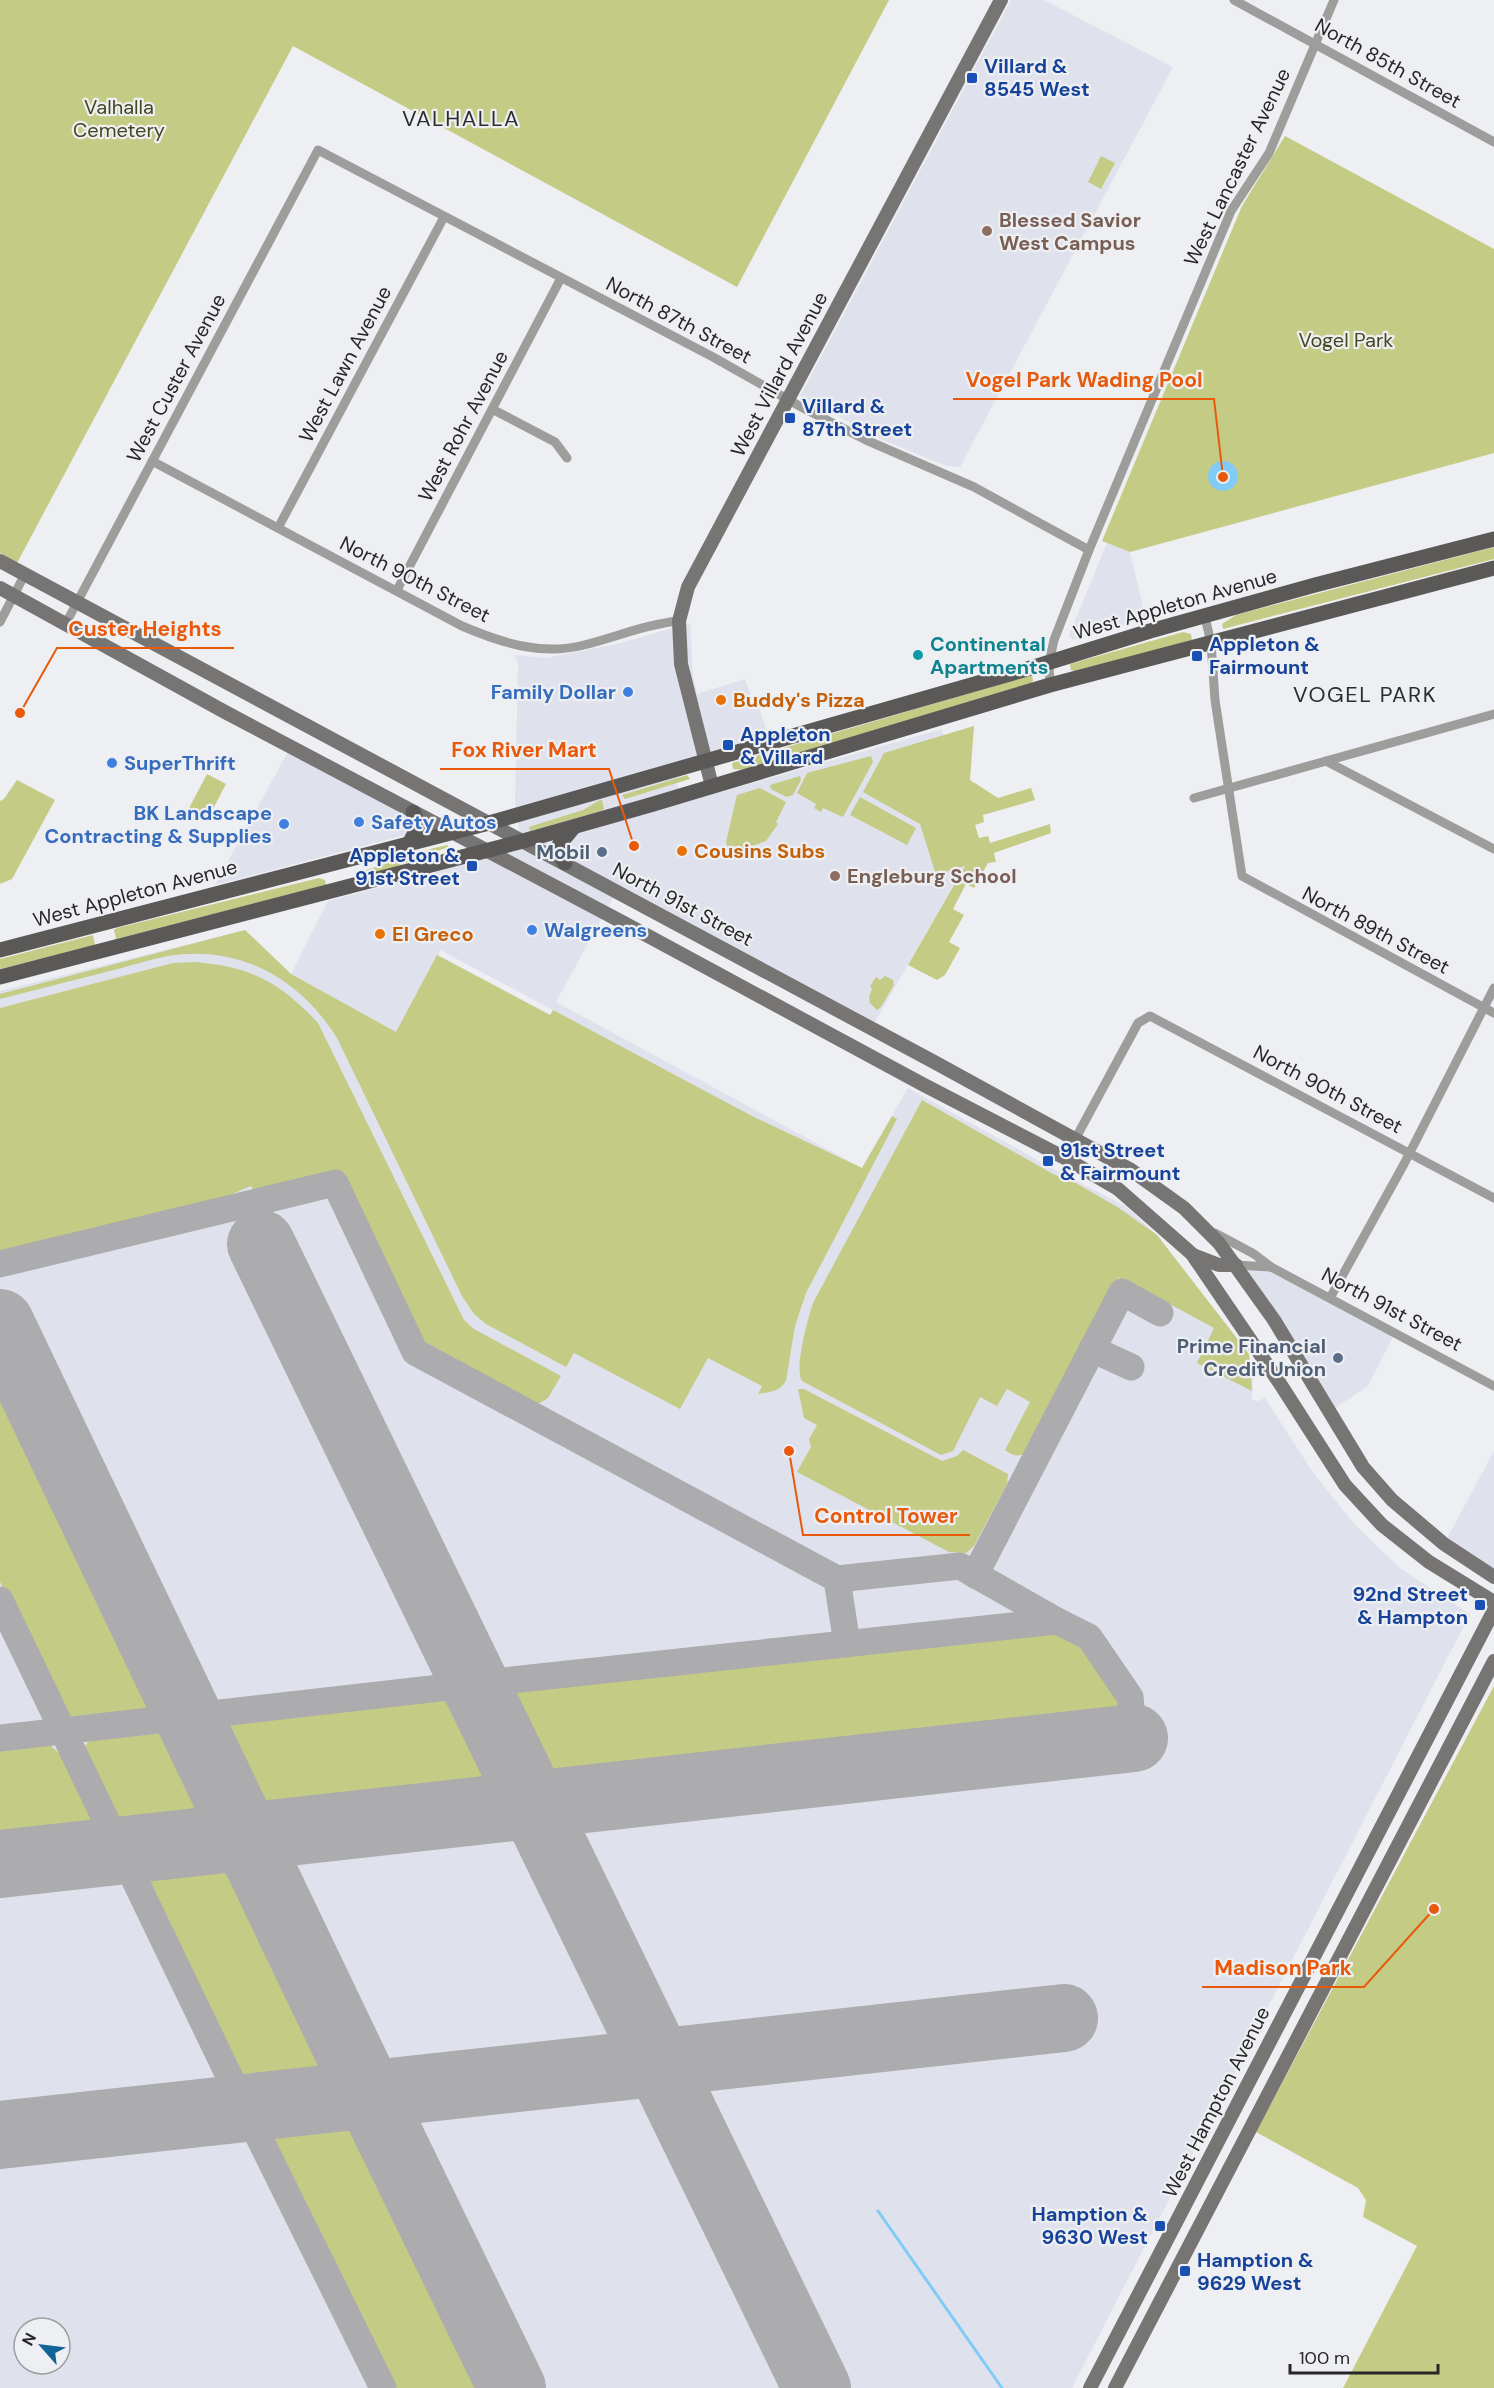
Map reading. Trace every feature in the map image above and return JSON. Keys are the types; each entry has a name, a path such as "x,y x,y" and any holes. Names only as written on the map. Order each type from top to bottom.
{"main road":[{"name":"West Villard Avenue","path":"712,786 681,664 679,621 694,573 1000,0"},
{"name":"West Appleton Avenue","path":"0,950 489,823 1049,663 1204,616 1494,539"},
{"name":"North 91st Street","path":"0,561 523,840 1131,1170 1184,1208 1202,1227"},
{"path":"0,977 578,825 1050,685 1494,568"},
{"path":"0,588 225,712 1065,1158 1118,1189 1191,1254 1273,1373 1345,1485 1382,1525 1429,1562 1494,1602"},
{"path":"614,788 617,814"},
{"path":"409,844 419,825 413,812"},
{"path":"565,863 560,855 559,845 568,832 578,825"},
{"path":"1202,1227 1219,1243 1274,1320 1363,1467 1392,1500 1444,1544 1494,1577"},
{"path":"1191,1254 1219,1265 1236,1265"},
{"name":"West Hampton Avenue","path":"1090,2388 1494,1610"},
{"path":"1115,2388 1494,1661"}],"street":[{"name":"North 85th Street","path":"1234,0 1494,142"},
{"name":"West Lancaster Avenue","path":"1050,685 1049,663 1054,640 1089,550 1231,211 1269,153 1334,0"},
{"name":"North 87th Street","path":"318,150 866,440 974,487 1089,550"},
{"name":"West Custer Avenue","path":"66,623 318,150"},
{"name":"West Lawn Avenue","path":"278,528 444,217"},
{"name":"West Rohr Avenue","path":"398,590 561,278"},
{"path":"492,409 555,442 567,458"},
{"name":"North 90th Street","path":"152,461 462,626 504,642 546,650 572,648 662,623 679,621"},
{"path":"0,622 25,574"},
{"path":"1204,616 1210,643 1215,700 1228,788"},
{"path":"1194,798 1494,714"},
{"path":"1326,761 1494,849"},
{"name":"North 89th Street","path":"1228,788 1242,876 1494,1013"},
{"path":"1330,1298 1409,1153 1494,988"},
{"name":"North 90th Street","path":"1075,1140 1138,1023 1150,1016 1494,1198"},
{"path":"1065,1158 1075,1140"},
{"name":"North 91st Street","path":"1202,1227 1254,1254 1271,1267 1494,1386"},
{"name":"North 91st Street","path":"1236,1265 1271,1267"}],"shaded area":[{"name":"Blessed Savior West Campus","path":"1011,0 1044,0 1173,67 960,467 946,466 883,440 800,396"},
{"path":"1107,543 1130,552 1146,619 1073,640 1069,635"},
{"path":"690,623 693,675 697,694 745,679 752,698 755,697 768,734 672,764 682,803 942,729 972,853 875,1022 620,885 556,1002 862,1168 908,1088 1125,1206 1157,1235 1249,1354 1253,1377 1252,1400 1258,1401 1265,1398 1312,1471 1354,1524 1400,1568 1470,1614 1072,2388 0,2388 0,991 245,930 291,974 328,901 522,849 515,801 518,664 515,655 546,658 617,644","holes":["440,950 553,1010 551,1015 438,955"]},
{"path":"289,750 412,820 409,834 215,885"},
{"path":"1236,1265 1271,1267 1395,1333 1368,1386 1329,1412"},
{"path":"1494,1451 1494,1577 1444,1544"}],"green space":[{"name":"Valhalla Cemetery","path":"0,0 889,0 737,287 293,46 17,563 0,553"},
{"name":"Vogel Park","path":"1285,136 1494,249 1494,453 1130,552 1102,541 1242,206"},
{"path":"1101,156 1115,163 1101,189 1088,182"},
{"path":"1494,547 1494,559 1223,629 1222,624 1236,615"},
{"path":"1183,632 1191,634 1192,640 1090,670 1078,672 1071,670 1070,664"},
{"path":"1032,675 1033,681 1028,687 744,770 733,769 732,763"},
{"path":"974,726 970,780 998,798 1031,788 1035,800 983,815 984,822 975,825 979,838 988,836 990,843 1050,824 1051,833 994,853 996,862 988,863 974,888 966,884 953,909 964,915 949,942 960,948 945,975 937,980 908,965 965,866 936,875 920,824 863,792 884,753"},
{"path":"871,756 873,762 843,817 823,808 821,812 814,808 816,804 797,793 807,773"},
{"path":"207,774 226,784 206,822 187,812"},
{"path":"687,775 690,779 625,799 622,795"},
{"path":"800,776 801,780 793,795 786,797 771,789 770,785"},
{"path":"17,780 55,800 12,879 0,884 0,801 4,799"},
{"path":"760,788 786,802 776,822 778,824 766,841 730,854 726,842 737,795"},
{"path":"860,797 916,828 907,845 850,815"},
{"path":"602,800 604,809 601,811 530,831 529,827 583,810"},
{"path":"448,845 448,847 390,869 355,877 355,874"},
{"path":"319,878 325,880 326,885 116,939 114,930 117,928"},
{"path":"245,930 291,974 396,1032 437,955 550,1015 553,1010 752,1116 862,1168 892,1116 897,1119 806,1293 795,1326 786,1381 783,1385 774,1391 758,1394 762,1386 708,1358 680,1409 574,1353 566,1367 486,1324 474,1314 462,1296 337,1038 305,999 266,970 220,955 168,956 0,999 0,994"},
{"path":"93,935 95,945 0,969 0,959"},
{"path":"195,962 233,968 264,979 291,997 318,1023 464,1320 474,1329 561,1376 548,1398 540,1403 498,1389 462,1370 424,1344 411,1324 337,1171 254,1192 251,1186 211,1203 0,1254 0,1008 173,963"},
{"path":"885,976 893,980 894,985 877,1010 870,1003 869,997 872,989 870,986 876,977 880,980"},
{"path":"922,1100 1055,1175 1076,1183 1119,1208 1157,1235 1249,1354 1252,1391 1197,1363 1214,1328 1166,1302 1164,1304 1134,1290 1135,1285 1119,1278 1024,1454 1014,1455 1005,1450 1030,1402 1007,1389 997,1406 980,1397 953,1451 941,1455 802,1381 801,1355 813,1303"},
{"path":"0,1362 157,1691 160,1700 154,1710 83,1719 72,1717 64,1711 0,1582"},
{"path":"798,1389 804,1389 942,1461 957,1456 963,1450 1008,1474 1007,1484 974,1546 966,1553 949,1552 797,1472 811,1447 809,1439 817,1425 804,1418"},
{"path":"1042,1631 1069,1636 1090,1655 1117,1701 1119,1710 1115,1719 1096,1724 562,1784 544,1780 535,1771 505,1708 505,1700 513,1691 528,1688"},
{"path":"1494,1686 1494,2388 1343,2388 1417,2246 1363,2217 1366,2200 1358,2188 1256,2132"},
{"path":"439,1698 461,1704 478,1728 499,1779 489,1790 272,1816 262,1812 246,1796 219,1742 219,1731 224,1724 234,1722"},
{"path":"156,1729 176,1738 186,1748 204,1789 211,1815 199,1823 133,1832 116,1821 85,1758 84,1748 90,1739"},
{"path":"35,1744 50,1745 62,1756 74,1777 93,1822 89,1833 83,1837 0,1847 0,1748"},
{"path":"228,1858 243,1870 338,2068 332,2080 323,2084 263,2091 254,2090 240,2078 143,1876 147,1866 152,1864"},
{"path":"340,2116 358,2119 369,2130 494,2388 390,2388 269,2138 273,2125 277,2123"}],"water":[{"path":"1223,461 1234,465 1238,476 1234,487 1223,491 1212,487 1208,476 1212,465"}],"waterway":[{"path":"878,2211 1002,2388"}],"taxiway":[{"path":"0,1264 335,1183 415,1352 837,1579 960,1566 1057,1621"},
{"path":"975,1575 1122,1292 1160,1313"},
{"path":"1092,1349 1131,1367"},
{"path":"837,1579 847,1644"},
{"path":"0,1600 245,2109 383,2388"},
{"path":"0,1738 1057,1621 1089,1637 1130,1697 1134,1738"},
{"path":"475,1684 534,1806"}],"runway":[{"path":"261,1244 817,2388"},
{"path":"0,1323 512,2388"},
{"path":"0,1864 1134,1738"},
{"path":"0,2135 1064,2018"}],"place":[{"name":"Villard & 8545 West","path":"972,78"},
{"name":"Blessed Savior West Campus","path":"987,231"},
{"name":"Villard & 87th Street","path":"790,418"},
{"name":"Vogel Park Wading Pool","path":"1223,477"},
{"name":"Continental Apartments","path":"918,655"},
{"name":"Appleton & Fairmount","path":"1197,656"},
{"name":"Family Dollar","path":"628,692"},
{"name":"Buddy's Pizza","path":"721,700"},
{"name":"Custer Heights","path":"20,713"},
{"name":"Appleton & Villard","path":"728,745"},
{"name":"SuperThrift","path":"112,763"},
{"name":"Safety Autos","path":"359,822"},
{"name":"BK Landscape Contracting & Supplies","path":"284,824"},
{"name":"Fox River Mart","path":"634,846"},
{"name":"Cousins Subs","path":"682,851"},
{"name":"Mobil","path":"602,852"},
{"name":"Appleton & 91st Street","path":"472,866"},
{"name":"Engleburg School","path":"835,876"},
{"name":"Walgreens","path":"532,930"},
{"name":"El Greco","path":"380,934"},
{"name":"91st Street & Fairmount","path":"1048,1161"},
{"name":"Prime Financial Credit Union","path":"1338,1358"},
{"name":"Control Tower","path":"789,1451"},
{"name":"92nd Street & Hampton","path":"1480,1605"},
{"name":"Madison Park","path":"1434,1909"},
{"name":"Hamption & 9630 West","path":"1160,2226"},
{"name":"Hamption & 9629 West","path":"1185,2271"}],"district":[{"name":"VALHALLA","path":"461,118"},
{"name":"VOGEL PARK","path":"1365,694"}]}
